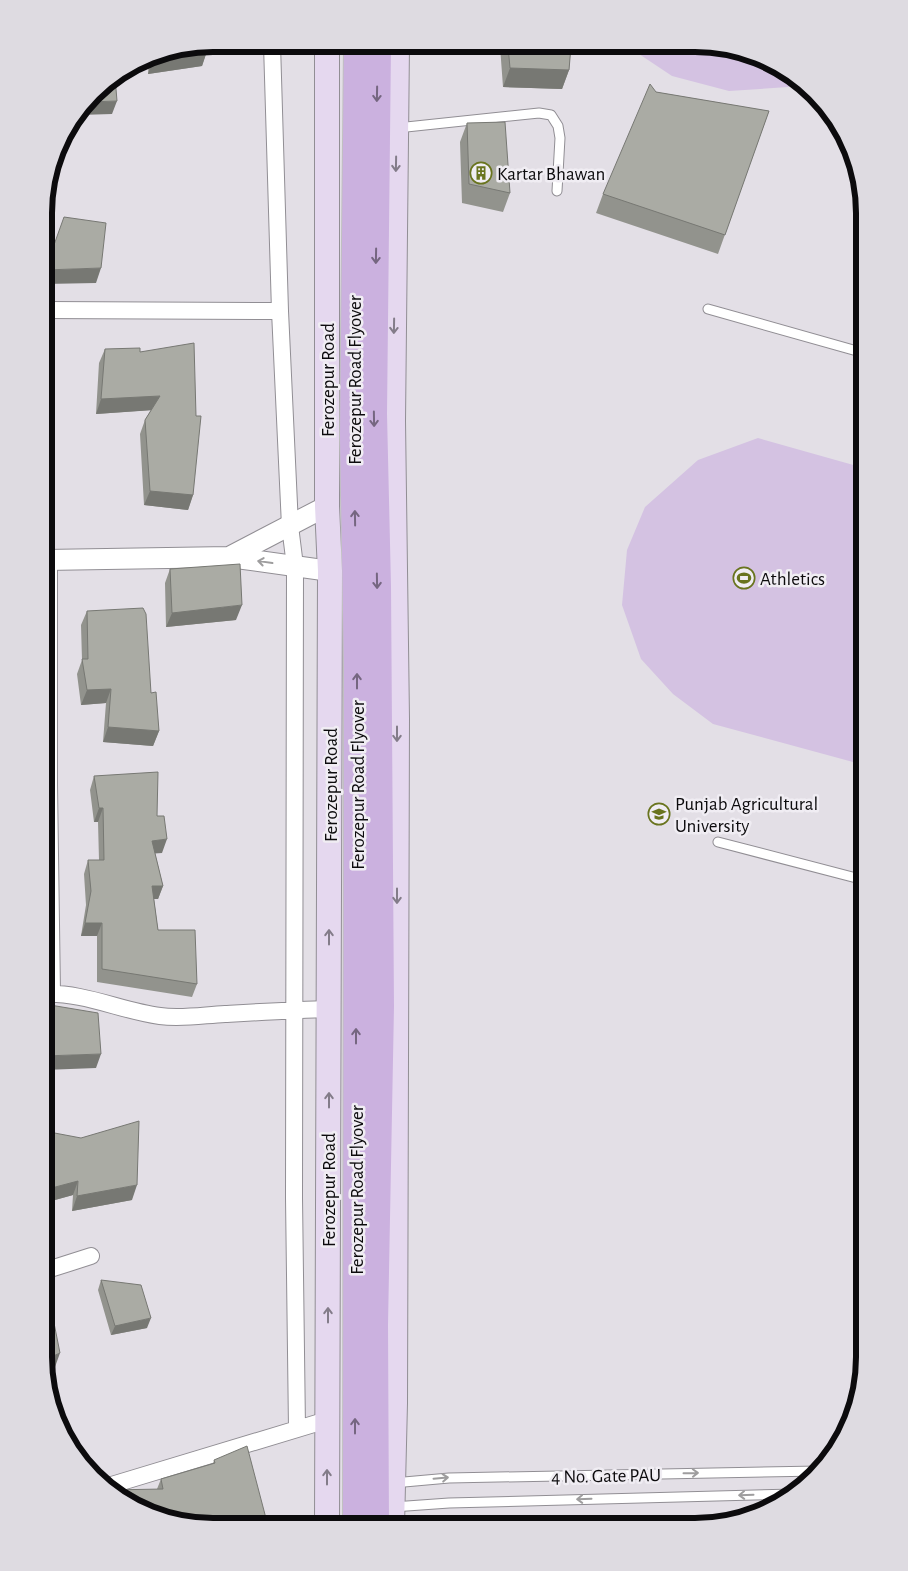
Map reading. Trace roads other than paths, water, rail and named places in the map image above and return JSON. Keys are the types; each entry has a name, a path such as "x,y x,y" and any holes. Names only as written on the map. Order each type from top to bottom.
{"main road":[{"name":"Ferozepur Road","path":"327,53 326,506 330,571 327,1518"},
{"name":"Ferozepur Road Flyover","path":"356,1518 357,667 353,427 357,53"},
{"name":"Ferozepur Road Flyover","path":"376,1518 375,1324 381,1006 378,586 374,414 378,53"},
{"path":"392,1516 395,1403 398,718 392,421 397,53"}],"street":[{"path":"272,53 280,311 290,526 296,566 294,1198 297,1429"},
{"path":"52,310 280,311"},
{"path":"230,557 326,506"},
{"path":"52,560 230,557 330,571"},
{"path":"52,994 70,996 139,1013 162,1016 182,1017 329,1009"},
{"path":"52,1268 91,1256"},
{"path":"114,1484 328,1420"}],"lane":[{"path":"396,128 539,113 551,115 558,126 560,138 556,191"},
{"path":"708,309 856,351"},
{"path":"718,842 855,878"},
{"name":"4 No. Gate PAU","path":"393,1483 449,1478 808,1471"},
{"name":"4 No. Gate PAU","path":"392,1516 449,1503 779,1494"}],"place":[{"name":"Kartar Bhawan","path":"481,173"},
{"name":"Athletics","path":"744,578"},
{"name":"Punjab Agricultural University","path":"659,814"}]}
